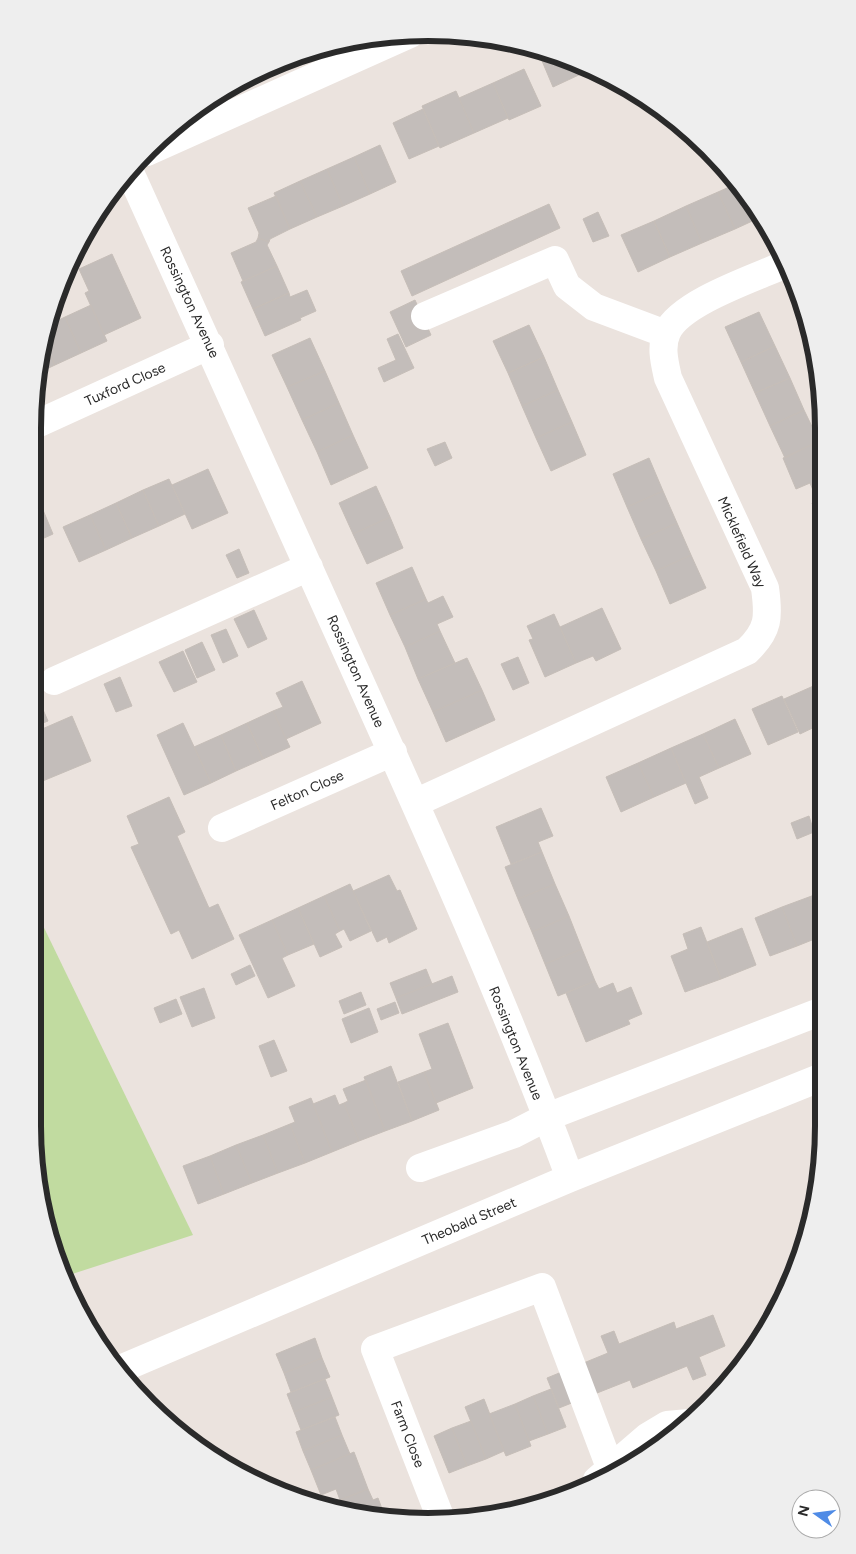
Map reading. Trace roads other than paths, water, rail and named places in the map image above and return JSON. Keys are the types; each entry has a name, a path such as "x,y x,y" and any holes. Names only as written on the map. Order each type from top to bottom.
{"street":[{"path":"167,143 388,44"},
{"name":"Rossington Avenue","path":"133,178 210,345 415,803 547,1117 570,1178"},
{"path":"425,316 555,260 567,286 594,307 666,334 676,318 691,307 779,267"},
{"name":"Micklefield Way","path":"415,803 747,651 761,637 768,614 765,588 668,378 663,355 666,334"},
{"name":"Tuxford Close","path":"41,422 210,345"},
{"path":"54,681 309,567"},
{"name":"Felton Close","path":"222,828 392,752"},
{"path":"420,1168 514,1134 547,1117 815,1014"},
{"name":"Theobald Street","path":"126,1367 570,1178 815,1080"},
{"name":"Farm Close","path":"439,1513 375,1349 542,1287 602,1472"},
{"path":"618,1463 647,1437 667,1425 674,1424"}]}
